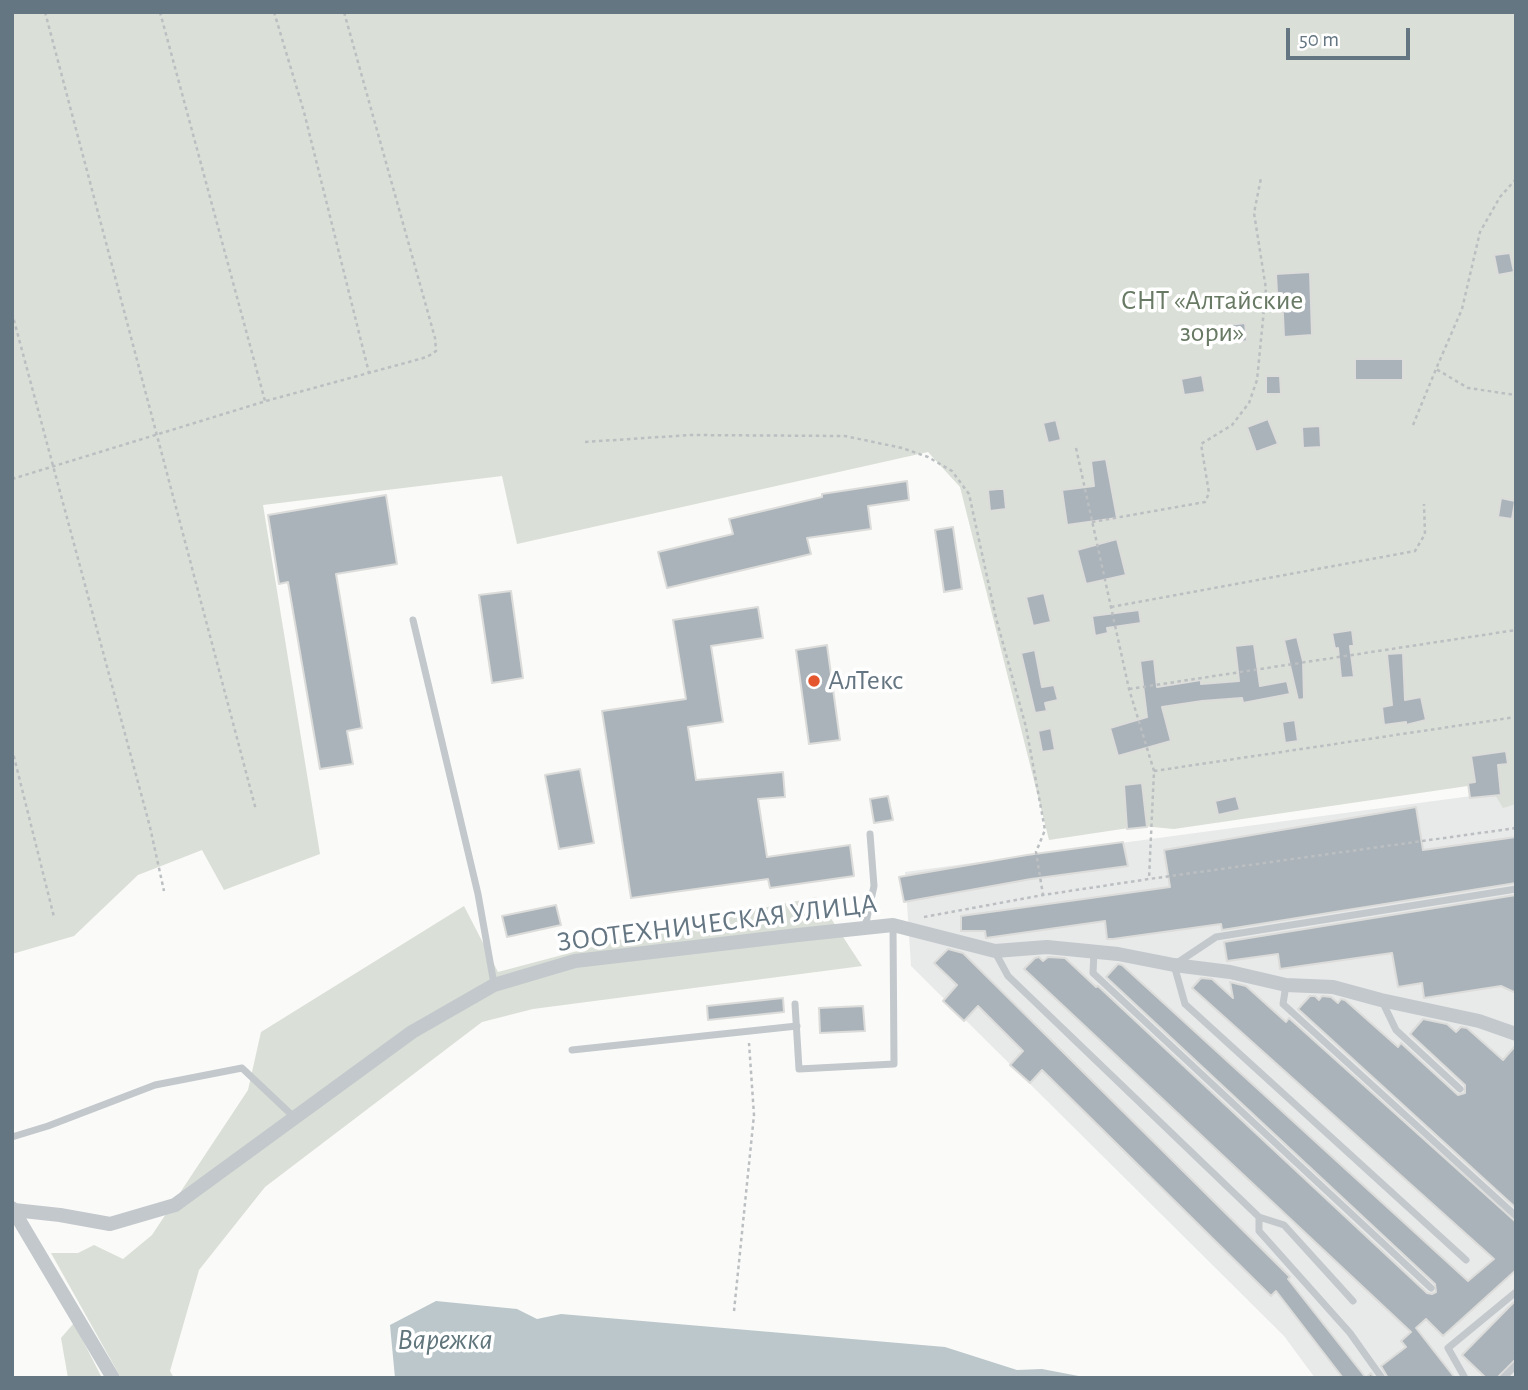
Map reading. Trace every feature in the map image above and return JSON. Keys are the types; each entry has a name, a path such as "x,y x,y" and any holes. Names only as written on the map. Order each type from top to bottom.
{"street":[{"name":"ЗООТЕХНИЧЕСКАЯ УЛИЦА","path":"13,1210 110,1224 175,1205 412,1032 494,985 575,961 893,925 995,951 1047,947 1094,951 1230,972 1286,985 1333,987 1479,1021 1516,1034"},
{"name":"ЗООТЕХНИЧЕСКАЯ УЛИЦА","path":"13,1210 113,1378"}],"lane":[{"path":"413,620 478,894 494,985"},
{"path":"865,928 874,886 870,834"},
{"path":"1466,1259 1185,1004 1174,965 1216,937 1516,889"},
{"path":"795,1004 800,1069 894,1064 893,925"},
{"path":"995,951 1008,975 1259,1217 1284,1225 1353,1301"},
{"path":"1094,951 1093,973 1431,1288"},
{"path":"1286,985 1283,1004 1516,1216"},
{"path":"1381,1000 1396,1030 1460,1089"},
{"path":"572,1051 797,1026"},
{"path":"12,1137 155,1086 242,1068 295,1118"},
{"path":"1259,1217 1259,1231 1350,1332 1382,1378"},
{"path":"1465,1378 1448,1348 1516,1292"},
{"path":"1503,1378 1516,1364"}],"path":[{"path":"45,12 256,810"},
{"path":"160,12 266,401"},
{"path":"274,12 304,112 369,373"},
{"path":"12,479 266,401 427,357 436,351 344,12"},
{"path":"1092,522 1205,502 1209,493 1201,444 1232,425 1249,403 1257,380 1266,289 1254,213 1261,178"},
{"path":"1413,425 1462,309 1480,232 1500,197 1516,179"},
{"path":"12,313 150,827 164,891"},
{"path":"1436,369 1468,388 1516,395"},
{"path":"585,442 690,435 845,436 902,447 928,457 952,471 969,494 996,618 1026,727 1045,830 1035,852 1042,895"},
{"path":"1076,448 1129,689 1154,771 1149,879"},
{"path":"1111,607 1415,551 1425,534 1424,504"},
{"path":"1129,689 1516,630"},
{"path":"1154,771 1516,717"},
{"path":"12,749 54,917"},
{"path":"920,918 1042,895 1516,828"},
{"path":"734,1311 754,1115 749,1069 749,1032"}],"shaded area":[{"path":"1516,790 1516,1378 1315,1378 1284,1336 911,966 905,872"}],"green space":[{"name":"СНТ «Алтайские зори»","path":"12,12 1516,12 1516,804 1503,808 1488,783 1174,829 1142,826 1049,840 960,487 928,452 517,544 502,476 263,505 320,854 224,890 202,850 138,875 74,936 12,954"},
{"path":"817,897 862,966 533,1009 482,1022 265,1187 199,1270 170,1371 174,1378 121,1378 51,1253 78,1253 94,1245 123,1259 152,1235 248,1090 261,1032 464,906 498,972 668,927"},
{"path":"74,1323 102,1378 68,1378 61,1338"}],"water":[{"name":"Варежка","path":"436,1301 517,1309 537,1319 561,1314 945,1347 1017,1370 1042,1369 1089,1378 395,1378 390,1325"}],"building":[{"path":"1510,253 1514,272 1498,275 1494,255"},
{"path":"1310,272 1312,335 1284,337 1282,293 1277,293 1276,274"},
{"path":"1245,323 1247,341 1231,343 1229,325"},
{"path":"1355,359 1403,359 1403,380 1355,380"},
{"path":"1202,375 1205,392 1184,395 1181,379"},
{"path":"1266,376 1280,376 1281,394 1266,394"},
{"path":"1268,419 1278,444 1256,452 1247,427"},
{"path":"1056,420 1061,440 1048,443 1043,423"},
{"path":"1320,426 1321,447 1303,448 1302,427"},
{"path":"1106,459 1117,518 1067,525 1062,490 1094,486 1091,461"},
{"path":"907,481 909,500 868,506 871,529 807,538 811,554 667,588 658,552 733,534 729,519 822,497 822,494"},
{"path":"1004,489 1006,509 990,511 988,490"},
{"path":"386,495 397,564 336,574 362,728 347,731 353,764 320,769 288,582 279,584 268,515"},
{"path":"1501,498 1515,501 1512,519 1498,517"},
{"path":"953,527 962,589 944,592 935,530"},
{"path":"1117,539 1126,575 1086,584 1077,550"},
{"path":"511,591 523,678 492,683 479,595"},
{"path":"1044,593 1051,622 1033,626 1026,597"},
{"path":"758,607 763,638 711,646 723,722 688,727 696,780 783,772 785,797 758,799 767,857 850,845 854,876 770,888 768,879 631,898 602,711 686,699 673,620"},
{"path":"1139,610 1141,623 1107,628 1108,633 1095,636 1092,616"},
{"path":"1352,630 1354,646 1350,646 1354,677 1341,678 1338,648 1335,649 1332,633"},
{"path":"1297,637 1303,661 1304,699 1298,700 1284,640"},
{"path":"1254,644 1260,686 1287,681 1290,694 1243,703 1242,698 1162,707 1171,741 1118,756 1110,728 1147,717 1140,661 1154,659 1157,687 1201,680 1201,684 1239,681 1235,646"},
{"path":"827,645 840,740 809,744 796,650"},
{"path":"1035,650 1042,687 1054,685 1058,700 1045,703 1047,711 1035,713 1021,653"},
{"path":"1403,653 1405,700 1421,697 1426,720 1406,725 1406,722 1384,725 1382,707 1392,705 1387,654"},
{"path":"1295,720 1298,741 1285,743 1282,722"},
{"path":"1051,728 1055,750 1042,752 1038,731"},
{"path":"1506,751 1508,764 1498,765 1501,795 1470,798 1468,783 1475,782 1471,756"},
{"path":"580,769 594,843 559,849 545,775"},
{"path":"1142,783 1147,827 1127,829 1124,785"},
{"path":"888,796 893,820 874,823 870,799"},
{"path":"1236,796 1240,810 1218,815 1215,801"},
{"path":"1416,807 1423,850 1516,837 1516,883 1222,930 1221,924 1107,939 1105,921 986,938 985,931 961,931 961,916 1170,887 1164,850"},
{"path":"1123,842 1128,866 1031,879 904,902 899,877"},
{"path":"1516,895 1516,993 1501,986 1424,998 1422,983 1398,987 1392,953 1280,969 1278,954 1227,961 1224,942"},
{"path":"556,905 561,925 507,937 502,916"},
{"path":"948,949 963,953 1290,1277 1288,1279 1366,1378 1343,1378 1276,1291 1271,1296 1042,1070 1030,1083 1010,1065 1023,1051 978,1006 964,1021 943,1001 957,985 934,963"},
{"path":"1039,957 1043,961 1048,957 1065,958 1098,986 1427,1293 1436,1292 1435,1284 1106,977 1118,964 1468,1281 1494,1259 1192,988 1201,978 1212,979 1233,998 1230,982 1246,986 1286,1022 1289,1018 1516,1222 1516,1270 1443,1336 1426,1319 1416,1328 1455,1378 1388,1378 1381,1366 1406,1347 1401,1341 1411,1332 1024,969"},
{"path":"1310,996 1319,1000 1322,996 1331,997 1338,1003 1341,999 1345,1000 1398,1047 1401,1043 1458,1095 1465,1093 1465,1085 1410,1034 1423,1019 1447,1024 1456,1032 1461,1027 1467,1028 1503,1060 1516,1045 1516,1208 1298,1009"},
{"path":"783,998 784,1012 708,1020 707,1006"},
{"path":"863,1006 865,1031 820,1033 819,1008"},
{"path":"1516,1300 1516,1359 1497,1378 1486,1378 1462,1355"}],"place":[{"name":"АлТекс","path":"814,681"}]}
